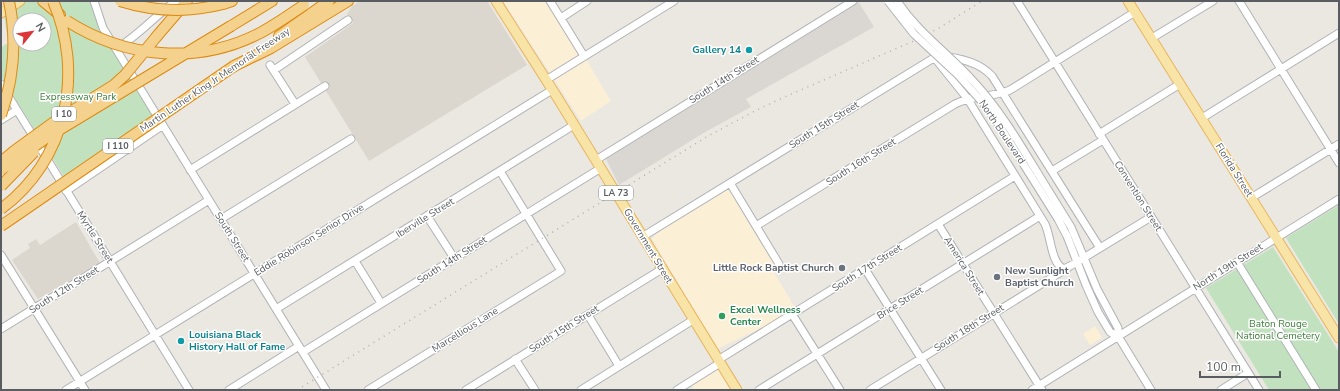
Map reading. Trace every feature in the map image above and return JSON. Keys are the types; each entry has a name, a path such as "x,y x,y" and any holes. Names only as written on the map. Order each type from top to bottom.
{"highway":[{"path":"1,115 10,86 13,62 13,28 9,1"},
{"path":"44,1 73,25 103,40 138,51 168,54 198,53 229,46 263,32 307,3"},
{"name":"I 10","path":"1,209 20,192 38,170 52,145 63,118 68,89 68,59 63,29 53,1"},
{"path":"120,1 147,8 166,10 195,9 228,3"},
{"path":"1,162 54,122 114,85 125,75 187,1"},
{"path":"1,170 40,142 272,1"},
{"name":"Martin Luther King Jr Memorial Freeway","path":"1,226 234,66 269,46 329,1"},
{"path":"269,46 348,1"},
{"path":"1,186 36,149 40,142"}],"main road":[{"path":"1,13 20,1"},
{"name":"Florida Street","path":"1128,1 1339,338"},
{"name":"Government Street","path":"498,2 737,390"}],"street":[{"name":"South Street","path":"94,1 103,28 326,390"},
{"path":"116,49 133,38 159,14 176,1"},
{"path":"550,1 584,56"},
{"path":"561,18 587,1"},
{"path":"658,1 663,8"},
{"path":"546,80 674,1"},
{"name":"South 14th Street","path":"229,390 381,303 526,214 598,164 853,1"},
{"name":"North Boulevard","path":"888,1 914,34 958,75 984,104 1071,227 1097,289 1118,328 1118,337"},
{"name":"North Boulevard","path":"897,1 919,30 963,71 990,100 1005,120 1069,241 1088,291 1098,312 1110,332 1118,337 1151,390"},
{"name":"Convention Street","path":"1016,1 1259,390"},
{"path":"1152,38 1213,1"},
{"path":"1239,1 1339,163"},
{"name":"South 16th Street","path":"756,226 955,104 967,98 1003,92 1013,88 1135,12"},
{"path":"295,104 272,68 348,20"},
{"path":"1202,118 1339,33"},
{"path":"934,57 950,57 985,69 1003,92"},
{"name":"North Boulevard","path":"934,57 967,98 1040,216 1049,234 1055,260 1060,267 1064,269 1069,267"},
{"name":"South 15th Street","path":"642,236 934,57"},
{"path":"985,95 990,91 993,85 992,76"},
{"name":"Myrtle Street","path":"1,84 189,390"},
{"path":"1052,171 1180,84"},
{"path":"190,170 325,86"},
{"name":"Eddie Robinson Senior Drive","path":"66,390 552,90"},
{"name":"North Boulevard","path":"1003,92 1100,248"},
{"path":"1,120 17,110"},
{"path":"66,191 163,126"},
{"name":"Iberville Street","path":"276,309 574,126"},
{"path":"221,219 351,139"},
{"path":"1251,198 1339,144"},
{"path":"500,172 526,214"},
{"name":"South 17th Street","path":"677,390 792,314 1015,176"},
{"path":"730,183 780,264"},
{"name":"North 19th Street","path":"1032,390 1040,388 1276,237 1339,199"},
{"name":"South 12th Street","path":"1,329 209,200"},
{"name":"Marcellious Lane","path":"368,390 561,271 526,214"},
{"path":"427,216 454,258"},
{"name":"Brice Street","path":"759,390 1040,216"},
{"path":"1069,267 1151,217"},
{"name":"America Street","path":"938,224 1040,388"},
{"path":"1,255 85,390"},
{"path":"355,261 381,303"},
{"path":"1237,262 1316,390"},
{"name":"South 18th Street","path":"870,390 1069,267"},
{"name":"South 15th Street","path":"466,390 662,269"},
{"path":"866,269 941,390"},
{"path":"792,314 840,390"},
{"path":"588,315 618,366"},
{"path":"581,390 591,387 618,366 693,320"},
{"path":"515,359 535,390"},
{"path":"1221,390 1248,373"}],"shaded area":[{"path":"360,1 487,1 527,65 369,161 305,57 353,23 347,14 352,6"},
{"path":"503,1 551,1 611,101 581,121"},
{"path":"858,1 874,27 746,99 751,107 707,131 619,185 605,157"},
{"path":"730,183 779,264 772,269 797,311 717,349 652,239 692,206"},
{"path":"76,222 100,263 38,299 12,260 30,248 28,244 36,239 40,245"},
{"path":"1095,326 1102,338 1090,345 1083,334"},
{"path":"716,370 719,371 730,390 694,390 691,385"}],"green space":[{"name":"Expressway Park","path":"24,1 91,1 98,23 159,123 68,183 1,76 1,47 8,43 4,14"},
{"path":"1339,205 1339,324 1286,238"},
{"name":"Baton Rouge National Cemetery","path":"1273,247 1339,352 1339,390 1269,390 1206,288"}],"railway":[{"path":"297,390 708,136 780,99 916,40 939,28 982,1"}],"place":[{"name":"Gallery 14","path":"749,50"},
{"name":"Little Rock Baptist Church","path":"842,268"},
{"name":"New Sunlight Baptist Church","path":"997,277"},
{"name":"Excel Wellness Center","path":"722,316"},
{"name":"Louisiana Black History Hall of Fame","path":"181,341"}]}
